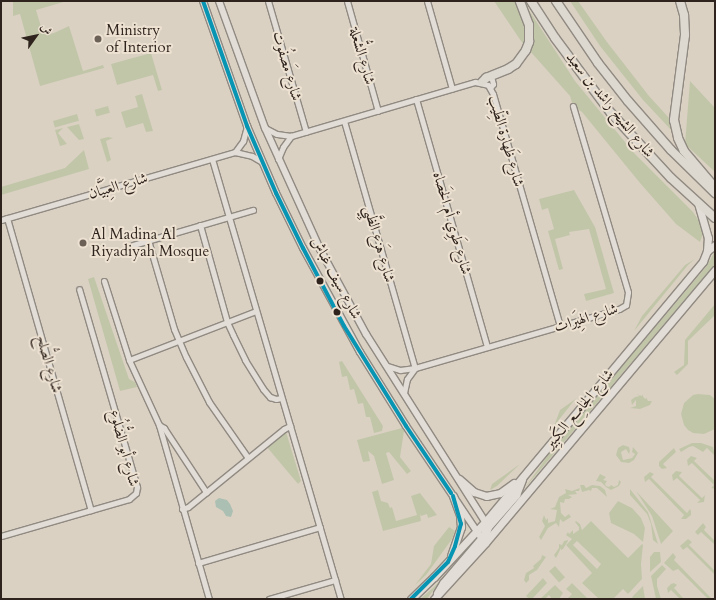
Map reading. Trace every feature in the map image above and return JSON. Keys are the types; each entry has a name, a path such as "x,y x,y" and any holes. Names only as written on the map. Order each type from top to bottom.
{"main road":[{"path":"482,82 516,64 526,50 529,42 530,25 520,1"},
{"name":"شارع الشيخ راشد بن سعيد","path":"531,1 555,38 611,112 644,150 715,218"},
{"name":"شارع الشيخ راشد بن سعيد","path":"556,1 598,63 628,102 671,150 715,193"},
{"path":"680,1 684,15 685,35 674,120 678,138 684,151 715,188"},
{"path":"698,203 707,232 707,251"},
{"path":"707,251 715,245"},
{"name":"شارع الجامِع الكَبِير","path":"411,599 477,531 487,524 522,477 703,261 707,251"},
{"name":"شارع الجامِع الكَبِير","path":"435,598 483,540 493,534 715,270"},
{"path":"459,479 466,483 474,492 486,496 500,493 522,477"},
{"path":"448,562 459,537 461,527 460,516 453,496"},
{"path":"483,540 487,524"}],"street":[{"name":"شارع سيف غباش","path":"203,1 247,126 262,162 303,248 337,314 406,426 483,540"},
{"name":"شارع سيف غباش","path":"219,1 265,128 326,262 386,366 493,534"},
{"name":"شارع مَصفُوت","path":"268,1 306,132"},
{"name":"شارع الشُّعلة","path":"346,1 378,111"},
{"path":"427,1 452,89"},
{"path":"490,88 493,84 491,76"},
{"name":"شارع ظَهارة الطِّيب","path":"265,128 277,134 291,136 475,82 482,82 490,88 560,326"},
{"name":"شارع طَوِي أم الحَصاه","path":"416,99 487,347"},
{"name":"شارع الهِيَرات","path":"386,366 400,370 415,368 619,310 626,305 628,297 573,106"},
{"name":"شارع هَزع الظَّبِي","path":"344,121 415,368"},
{"path":"247,126 245,138 235,152 252,156 262,162"},
{"path":"278,159 283,147 291,136"},
{"name":"شارع العِبَيَّان","path":"1,220 235,152"},
{"path":"212,159 341,599"},
{"path":"133,245 253,210"},
{"name":"شارع الصُّلح","path":"7,218 91,510"},
{"path":"200,225 227,322 245,360 263,389 270,397 276,399 281,398"},
{"path":"148,240 179,341 209,402 248,458"},
{"path":"104,281 129,360 159,424 182,509 209,599"},
{"name":"شارع أبو الضُّلُوع","path":"1,536 132,498 136,493 137,487 80,288"},
{"path":"129,360 256,311"},
{"path":"404,393 407,380 415,368"},
{"path":"159,424 164,428 206,492"},
{"path":"182,509 290,426"},
{"path":"198,563 320,527"},
{"path":"269,599 335,580"}],"shaded area":[{"path":"13,1 67,1 36,10 42,30 45,29 47,34 54,33 69,26 83,71 103,65 104,68 40,86 20,14 13,16"},
{"path":"494,1 523,1 575,81 634,153 693,212 701,224 703,234 700,242 676,224 640,183 582,112 573,106 570,96 521,41"},
{"path":"570,1 578,1 607,42 649,96 670,119 673,132 643,100 600,46"},
{"path":"151,53 162,90 158,91 153,75 117,85 111,64"},
{"path":"690,81 715,108 715,172 685,144"},
{"path":"142,94 153,131 146,132 143,123 126,128 121,112 138,107 135,96"},
{"path":"108,106 110,113 96,117 95,110"},
{"path":"77,114 79,121 55,128 53,121"},
{"path":"79,124 84,139 79,140 67,127"},
{"path":"63,128 58,133 67,144 60,146 55,130"},
{"path":"108,137 113,138 106,141 111,160 107,162 100,139"},
{"path":"84,150 89,169 1,195 1,187 65,168"},
{"path":"574,190 595,227 614,293 586,301 584,294 606,289 589,229 569,232 570,235 555,239 563,269 559,270 548,231 554,229 548,208 542,210 539,199"},
{"path":"715,251 715,264 524,489 551,451 706,267"},
{"path":"695,259 688,265 634,331 642,316 685,265"},
{"path":"94,277 129,379 135,382 137,387 120,391 88,279"},
{"path":"715,304 715,315 688,341 688,364 677,375 674,372 684,365 685,340"},
{"path":"342,361 383,426 382,431 374,433 370,417 366,417 363,403 358,404 354,389 350,390 347,376 342,377 339,362"},
{"path":"636,394 642,396 642,394 648,401 652,401 650,405 640,409 630,408 636,406 636,400 632,405 631,400 640,396"},
{"path":"693,395 710,395 715,399 715,429 704,434 693,433 688,430 684,425 681,414 684,403"},
{"path":"577,398 573,402 554,426 560,410"},
{"path":"402,428 404,431 400,457 411,471 407,474 389,452 386,453 394,480 382,484 374,456 368,451 370,461 363,462 357,440"},
{"path":"283,432 286,432 301,481 298,484 266,446"},
{"path":"692,443 701,443 713,447 715,456 707,448 703,452 693,446 681,452 679,449"},
{"path":"623,445 629,447 630,451 629,454 626,449 621,452 623,460 632,458 635,454 632,452 633,447 638,453 634,460 629,463 621,462 616,455 618,448"},
{"path":"674,448 676,452 663,464 667,468 662,469 659,466 659,462"},
{"path":"691,456 697,458 694,461 715,481 715,489 711,488 714,485 692,463 688,466 687,460"},
{"path":"520,464 497,486 490,490 492,484"},
{"path":"676,471 682,472 679,476 702,498 705,495 704,502 697,503 700,500 677,478 673,481 672,475"},
{"path":"650,472 654,474 651,477 687,513 690,509 691,515 686,519 681,519 684,515 649,479 645,482 644,477"},
{"path":"600,474 606,477 603,480 607,481 605,484 606,486 609,487 611,485 614,487 618,485 619,480 621,482 619,486 611,490 606,487 601,482 596,481"},
{"path":"580,485 584,485 586,488 592,485 600,486 605,490 607,497 597,488 592,488 591,491 589,490 582,492"},
{"path":"580,488 579,491 575,491 577,494 568,495 572,497 565,499 564,503 560,502 561,513 565,517 569,514 571,517 563,522 560,519 559,527 556,523 548,528 541,540 539,537 545,526 542,521 544,515 546,520 548,518 548,523 555,521 557,510 550,509 555,507 559,497 566,493 565,489 572,491"},
{"path":"630,489 648,512 658,544 653,540 651,524 647,514 630,495"},
{"path":"378,490 381,501 388,503 390,508 392,507 396,521 417,515 411,496 420,493 437,515 428,518 427,514 421,516 420,514 421,521 383,531 372,492"},
{"path":"636,491 673,531 661,544 652,516"},
{"path":"219,498 227,500 230,504 233,511 231,517 226,516 223,511 216,507 215,501"},
{"path":"618,501 632,508 641,518 645,528 643,542 634,534 611,523 609,513"},
{"path":"576,521 580,524 582,530 591,521 628,558 642,544 643,545 641,564 642,579 628,594 623,589 613,599 599,599 582,583 592,573 566,545 572,539 566,535 568,532 569,534 573,530 573,534 579,530 579,527 575,522","holes":["577,541 601,564 597,569 573,545"]},
{"path":"703,523 706,527 704,530 715,541 715,545 701,532 698,535 695,532"},
{"path":"449,527 455,531 452,539 426,575 415,585 431,564 434,546"},
{"path":"688,539 692,542 689,545 715,571 715,575 687,547 683,550 680,546"},
{"path":"568,540 563,549 561,550 561,548 556,558 554,555 559,548 559,544 562,545 564,541"},
{"path":"654,552 660,552 661,562 650,572 650,557"},
{"path":"673,553 676,557 674,560 712,599 708,599 678,569 673,571 664,563"},
{"path":"542,555 546,557 537,570 529,575 529,580 526,583 524,580 526,573 534,568 533,566 541,559"},
{"path":"662,565 666,569 657,579 657,586 661,599 656,599 651,576"},
{"path":"555,566 565,577 559,583 549,571"},
{"path":"445,575 427,599 420,599 434,587"},
{"path":"543,578 547,583 532,599 529,599 526,596"},
{"path":"572,583 588,599 567,599 572,594 566,589"},
{"path":"674,583 677,585 674,588 684,599 680,599 671,590 668,593 667,588"},
{"path":"555,585 563,593 559,599 552,599 549,595 545,599 540,599"},
{"path":"643,586 645,599 634,599 632,597"}],"transit line":[{"path":"203,1 247,126 276,193 303,248 344,326 406,426 451,493"},
{"path":"411,599 448,562 455,546 461,524 453,496"}],"place":[{"name":"Ministry of Interior","path":"98,39"},
{"name":"Al Madina Al Riyadiyah Mosque","path":"83,243"}]}
